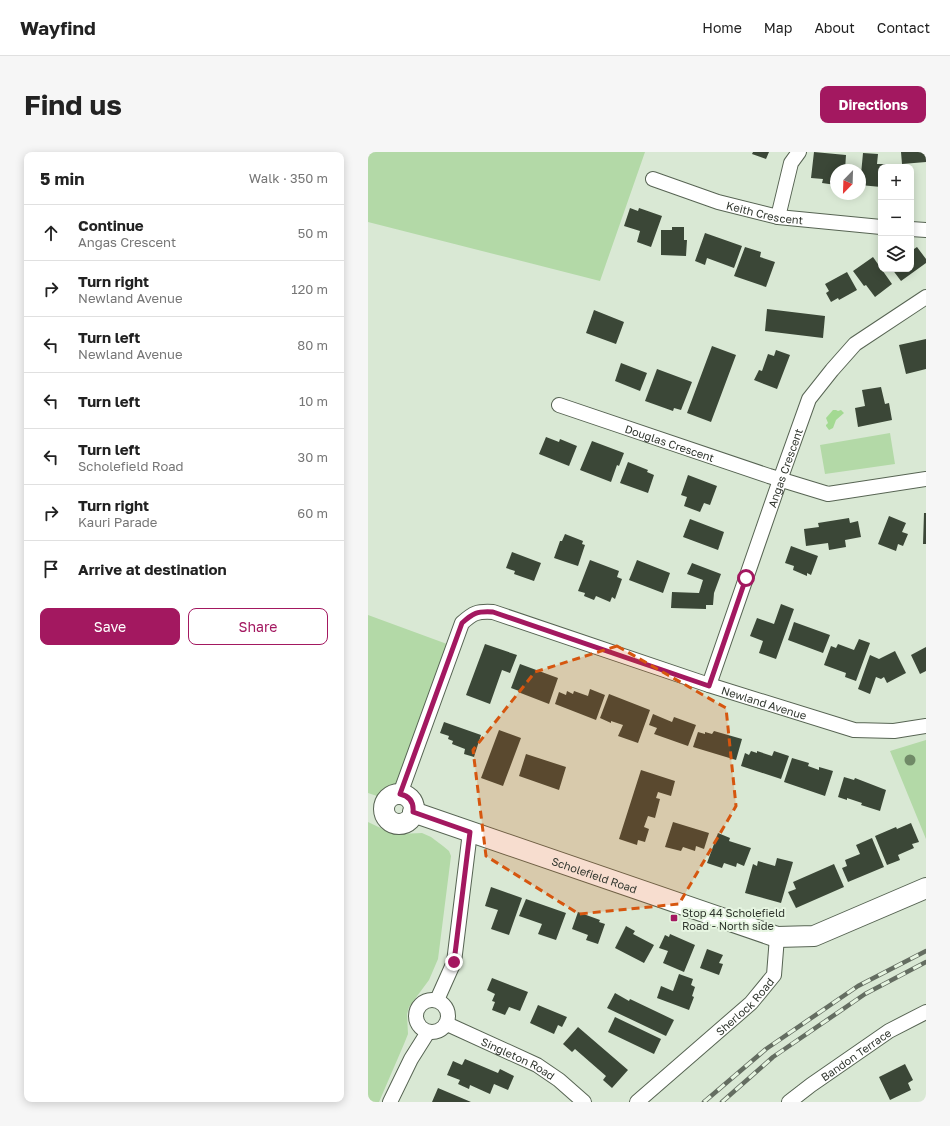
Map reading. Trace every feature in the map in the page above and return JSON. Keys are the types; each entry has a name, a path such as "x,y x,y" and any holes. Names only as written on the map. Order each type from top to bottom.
{"street":[{"path":"778,217 791,163 799,152"},
{"name":"Keith Crescent","path":"653,179 718,202 778,217 878,226"},
{"path":"914,229 926,230"},
{"name":"Angas Crescent","path":"709,686 809,399 855,344 926,297"},
{"name":"Douglas Crescent","path":"559,405 780,480 828,494 926,479"},
{"name":"Newland Avenue","path":"384,799 462,623 472,615 481,611 493,612 709,686 854,730 894,731 926,726"},
{"path":"405,795 412,803 413,812 408,820 398,823 393,822 389,820 384,811 384,799 405,795"},
{"name":"Scholefield Road","path":"413,812 777,937"},
{"path":"437,1000 454,962 470,832"},
{"path":"777,937 814,936 926,888"},
{"name":"Sherlock Road","path":"637,1102 751,1003 774,975 777,937"},
{"path":"427,1000 437,1000 446,1007 449,1018 447,1024 438,1032 432,1033 422,1030 418,1026 416,1020 418,1007 427,1000"},
{"name":"Bandon Terrace","path":"789,1102 889,1031 926,1012"},
{"name":"Singleton Road","path":"447,1024 536,1065 559,1080 584,1102"},
{"path":"390,1102 411,1059 428,1032"}],"highlighted area":[{"path":"617,646 726,708 736,806 679,904 579,914 486,856 473,750 535,672"}],"shaded area":[{"path":"368,152 645,152 600,281 368,222"},
{"path":"833,410 841,410 844,413 836,420 833,428 829,430 826,426 828,423 826,418"},
{"path":"890,433 895,464 825,474 820,445"},
{"path":"368,615 447,644 396,790 383,798 368,793"},
{"path":"926,740 926,839 890,751"},
{"path":"368,822 391,833 422,833 431,837 443,846 449,851 451,856 438,959 429,980 409,1007 407,1014 408,1034 379,1102 368,1102"}],"building":[{"path":"753,152 769,152 766,159 752,154"},
{"path":"814,152 846,155 845,164 830,164 830,184 822,183 823,179 811,178"},
{"path":"901,152 926,152 926,162 902,164"},
{"path":"863,153 878,154 878,187 866,186 866,164 862,164"},
{"path":"630,208 638,211 639,208 662,216 651,247 637,242 640,231 624,226"},
{"path":"672,227 684,227 684,240 687,240 686,256 661,255 661,230 672,230"},
{"path":"705,233 742,246 734,268 707,258 705,265 695,261"},
{"path":"745,247 761,252 760,257 775,262 766,287 734,276"},
{"path":"917,247 926,259 926,263 914,272 914,249"},
{"path":"873,257 878,264 878,272 884,272 892,284 875,297 866,285 864,286 853,271"},
{"path":"847,272 857,290 839,300 838,298 831,302 826,293 829,291 825,284"},
{"path":"894,272 914,272 901,281"},
{"path":"767,309 825,316 823,338 765,331"},
{"path":"594,310 624,322 616,344 586,333"},
{"path":"926,339 926,369 906,374 899,345"},
{"path":"712,346 736,355 711,422 687,413"},
{"path":"776,350 790,355 777,389 754,380 759,370 762,371 768,354 774,356"},
{"path":"621,363 647,373 640,391 615,381"},
{"path":"657,369 692,382 681,410 674,408 673,411 645,401"},
{"path":"881,387 885,404 889,403 892,420 858,427 855,408 865,406 862,390"},
{"path":"546,437 559,442 560,439 577,446 569,466 539,454"},
{"path":"592,441 624,453 619,466 617,465 611,482 580,470"},
{"path":"628,462 648,470 647,472 654,475 648,493 620,483"},
{"path":"688,475 717,486 710,505 704,503 700,512 684,506 687,497 681,495"},
{"path":"924,513 926,513 926,544 923,544"},
{"path":"889,516 906,523 902,532 908,534 903,546 898,544 896,551 878,544"},
{"path":"849,518 850,523 858,521 861,537 845,540 846,547 829,550 828,543 806,546 804,529 819,527 818,523"},
{"path":"690,519 724,532 718,550 683,537"},
{"path":"565,534 583,541 582,544 585,545 578,566 554,558 560,541 562,541"},
{"path":"791,546 818,556 811,575 807,573 807,576 793,570 794,566 785,563"},
{"path":"512,552 541,563 534,581 514,574 515,571 506,568"},
{"path":"590,560 619,571 617,577 622,579 615,599 612,597 610,602 596,596 594,600 584,596 585,593 578,591"},
{"path":"637,560 670,573 663,593 629,580"},
{"path":"692,563 721,574 714,593 713,605 706,605 706,609 671,608 672,592 699,593 703,580 687,574"},
{"path":"781,604 794,609 776,659 759,653 763,641 750,636 757,618 774,624"},
{"path":"794,622 830,635 823,653 788,640"},
{"path":"859,639 870,643 856,681 845,677 846,673 824,665 831,646 836,648 838,644 854,650"},
{"path":"485,644 517,655 510,673 502,670 490,704 466,695"},
{"path":"926,647 926,671 920,674 911,655"},
{"path":"895,651 906,673 887,683 884,677 881,679 876,677 870,694 858,689 870,655 879,659"},
{"path":"520,664 558,678 549,704 511,688"},
{"path":"590,689 605,695 596,720 555,704 559,692 566,695 567,691 573,694 574,691 588,696"},
{"path":"609,694 650,710 638,743 618,736 623,725 611,721 611,723 600,718"},
{"path":"653,714 672,722 674,717 696,725 688,746 654,734 657,728 649,725"},
{"path":"444,722 481,735 474,757 464,754 465,749 452,744 453,741 448,739 449,736 440,733"},
{"path":"499,730 521,738 503,786 481,778"},
{"path":"714,731 742,739 736,760 693,747 698,732 712,734"},
{"path":"751,751 757,753 757,751 772,756 774,751 789,756 781,779 741,766 745,753 749,755"},
{"path":"526,754 566,767 559,790 519,776"},
{"path":"792,758 809,763 808,766 819,770 819,767 833,771 825,796 784,782"},
{"path":"641,770 675,781 671,796 658,792 656,798 660,799 655,818 648,816 644,827 649,829 645,842 638,840 637,845 619,839"},
{"path":"844,777 854,780 855,778 886,790 880,811 861,805 862,803 847,798 847,800 838,797"},
{"path":"673,822 709,833 704,849 696,846 695,851 683,847 681,851 665,847"},
{"path":"911,823 919,842 912,844 914,848 898,855 900,860 887,865 875,836 896,827 897,829"},
{"path":"718,833 730,838 729,841 751,848 744,866 737,863 736,867 724,863 722,868 707,863"},
{"path":"872,838 884,867 848,882 842,868 847,866 845,860 860,854 856,845"},
{"path":"777,858 793,862 781,903 745,893 753,864 757,866 758,861 775,866"},
{"path":"834,864 844,887 796,908 788,892 796,889 793,882"},
{"path":"491,887 522,898 509,935 491,929 498,910 485,906"},
{"path":"526,899 566,913 556,940 538,934 542,924 519,916"},
{"path":"578,912 600,920 599,922 605,924 598,944 586,940 588,935 572,929"},
{"path":"626,926 635,931 633,934 654,945 644,963 615,948"},
{"path":"670,934 695,945 684,972 663,963 668,951 659,948 665,935 669,937"},
{"path":"707,949 723,955 719,963 723,964 719,975 700,968"},
{"path":"679,974 693,979 691,985 695,987 692,996 694,997 689,1010 657,998 661,986 673,991"},
{"path":"492,978 528,992 520,1011 509,1007 505,1015 492,1010 495,1002 492,1001 495,994 487,990"},
{"path":"615,993 629,1001 630,999 674,1020 666,1036 607,1008"},
{"path":"538,1005 567,1017 562,1027 558,1025 554,1034 530,1023"},
{"path":"615,1017 661,1039 654,1054 608,1032"},
{"path":"578,1027 628,1070 612,1088 603,1080 606,1076 575,1049 572,1052 563,1044"},
{"path":"465,1059 498,1073 500,1069 514,1076 508,1090 494,1084 490,1094 470,1085 469,1089 458,1084 460,1080 447,1075 453,1061 462,1065"},
{"path":"905,1064 913,1080 908,1083 911,1090 890,1100 879,1077"},
{"path":"438,1088 471,1102 432,1102"}],"railway":[{"path":"704,1102 766,1049 858,986 926,951"},
{"path":"722,1102 773,1057 865,994 926,962"}],"place":[{"name":"Stop 44 Scholefield Road - North side","path":"674,918"}],"route":[{"path":"454,962 470,832 413,812 412,803 409,798 400,794 462,623 472,615 481,611 493,612 709,686 746,578"}]}
